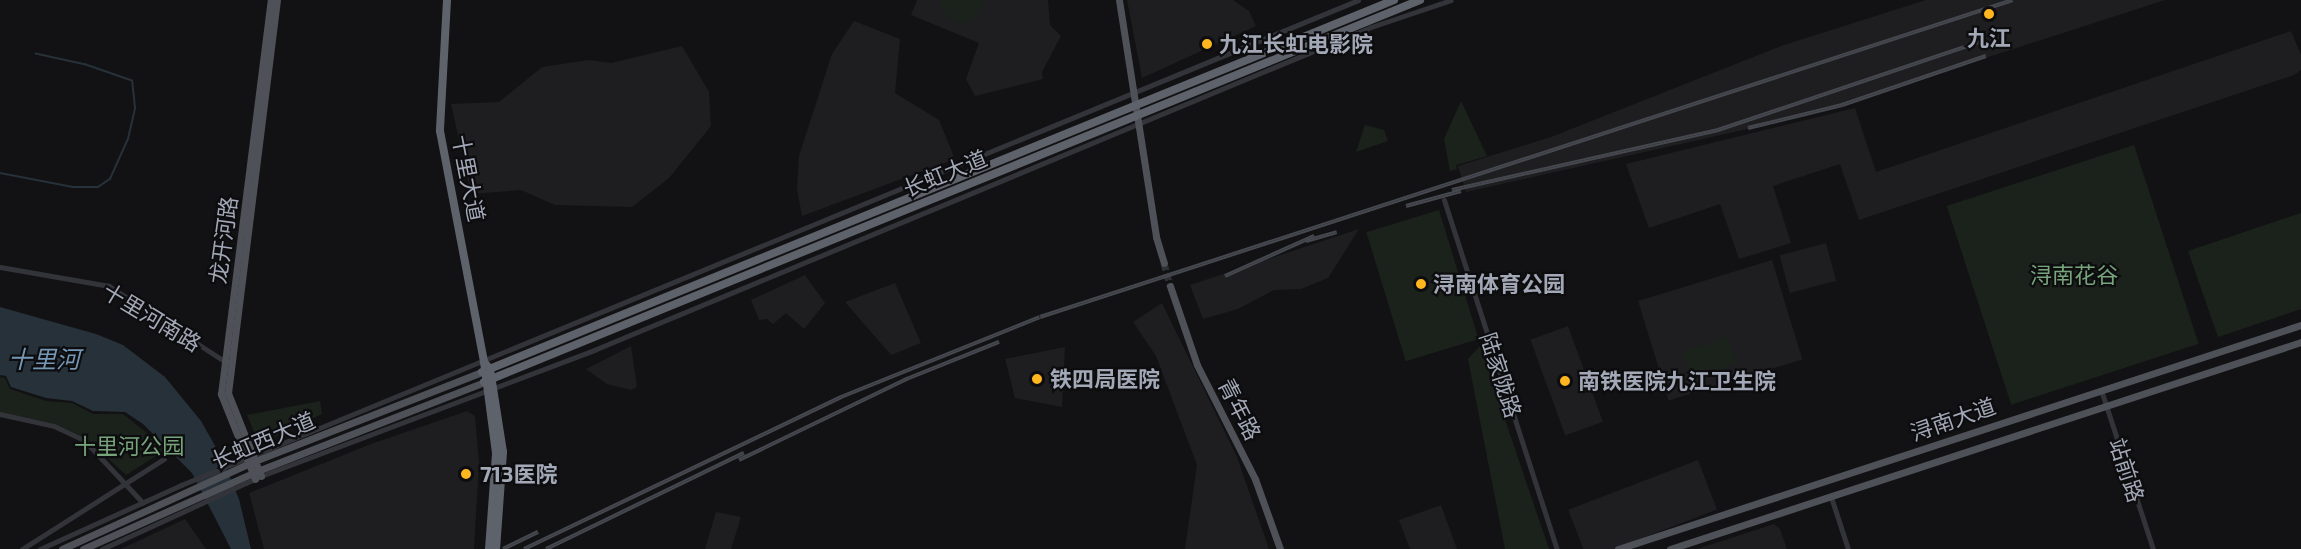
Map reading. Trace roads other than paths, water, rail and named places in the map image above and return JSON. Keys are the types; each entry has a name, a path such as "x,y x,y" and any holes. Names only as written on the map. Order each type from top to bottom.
{"highway":[{"name":"十里大道","path":"447,0 440,130 486,370 496,453 489,549"},
{"name":"长虹大道","path":"488,385 1394,0"},
{"name":"长虹大道","path":"486,370 1137,109 1420,0"},
{"name":"十里大道","path":"488,385 503,452 496,549"}],"main road":[{"name":"龙开河路","path":"254,476 228,393 226,362 271,0"},
{"name":"龙开河路","path":"226,362 277,0"},
{"path":"1119,0 1156,237 1164,263"},
{"name":"青年路","path":"1170,286 1197,365 1255,479 1280,549"},
{"name":"浔南大道","path":"1617,549 2301,325"},
{"name":"浔南大道","path":"1670,549 2301,342"},
{"name":"长虹西大道","path":"62,549 184,494 248,461 486,370"},
{"name":"长虹西大道","path":"83,549 254,476 488,385"}],"street":[{"path":"40,549 181,485 248,461 1358,0"},
{"path":"488,385 594,350 1371,27 1451,0"},
{"name":"陆家陇路","path":"1444,200 1557,549"},
{"name":"十里河南路","path":"0,267 108,286 226,362"},
{"name":"站前路","path":"2101,390 2153,549"},
{"path":"0,414 54,426 84,440 143,503"},
{"path":"22,549 165,459"},
{"path":"1831,497 1848,549"},
{"path":"102,549 189,505"}],"water":[{"name":"十里河","path":"0,307 96,334 123,345 165,377 201,421 222,458 239,499 251,549 231,549 192,473 143,424 125,412 93,411 72,401 46,398 11,387 6,376 0,375"}],"waterway":[{"path":"0,173 73,187 98,187 110,179 128,139 135,108 132,81 86,65 36,54"}],"tunnel":[{"path":"1164,263 1170,286"}],"railway":[{"path":"524,549 841,397 1040,317 2013,0"},
{"path":"1452,190 1718,130 1983,41"},
{"path":"1748,128 1842,105 1986,56"},
{"path":"1406,206 1461,191"},
{"path":"1306,241 1337,232"},
{"path":"1225,276 1314,236"},
{"path":"739,460 909,378 999,342"},
{"path":"546,549 744,453"},
{"path":"503,549 538,532"}],"place":[{"name":"九江","path":"1989,14"},
{"name":"九江长虹电影院","path":"1207,44"},
{"name":"浔南体育公园","path":"1421,284"},
{"name":"铁四局医院","path":"1037,379"},
{"name":"南铁医院九江卫生院","path":"1565,381"},
{"name":"713医院","path":"466,474"}],"park label":[{"name":"浔南花谷","path":"2074,275"},
{"name":"十里河公园","path":"129,446"}]}
